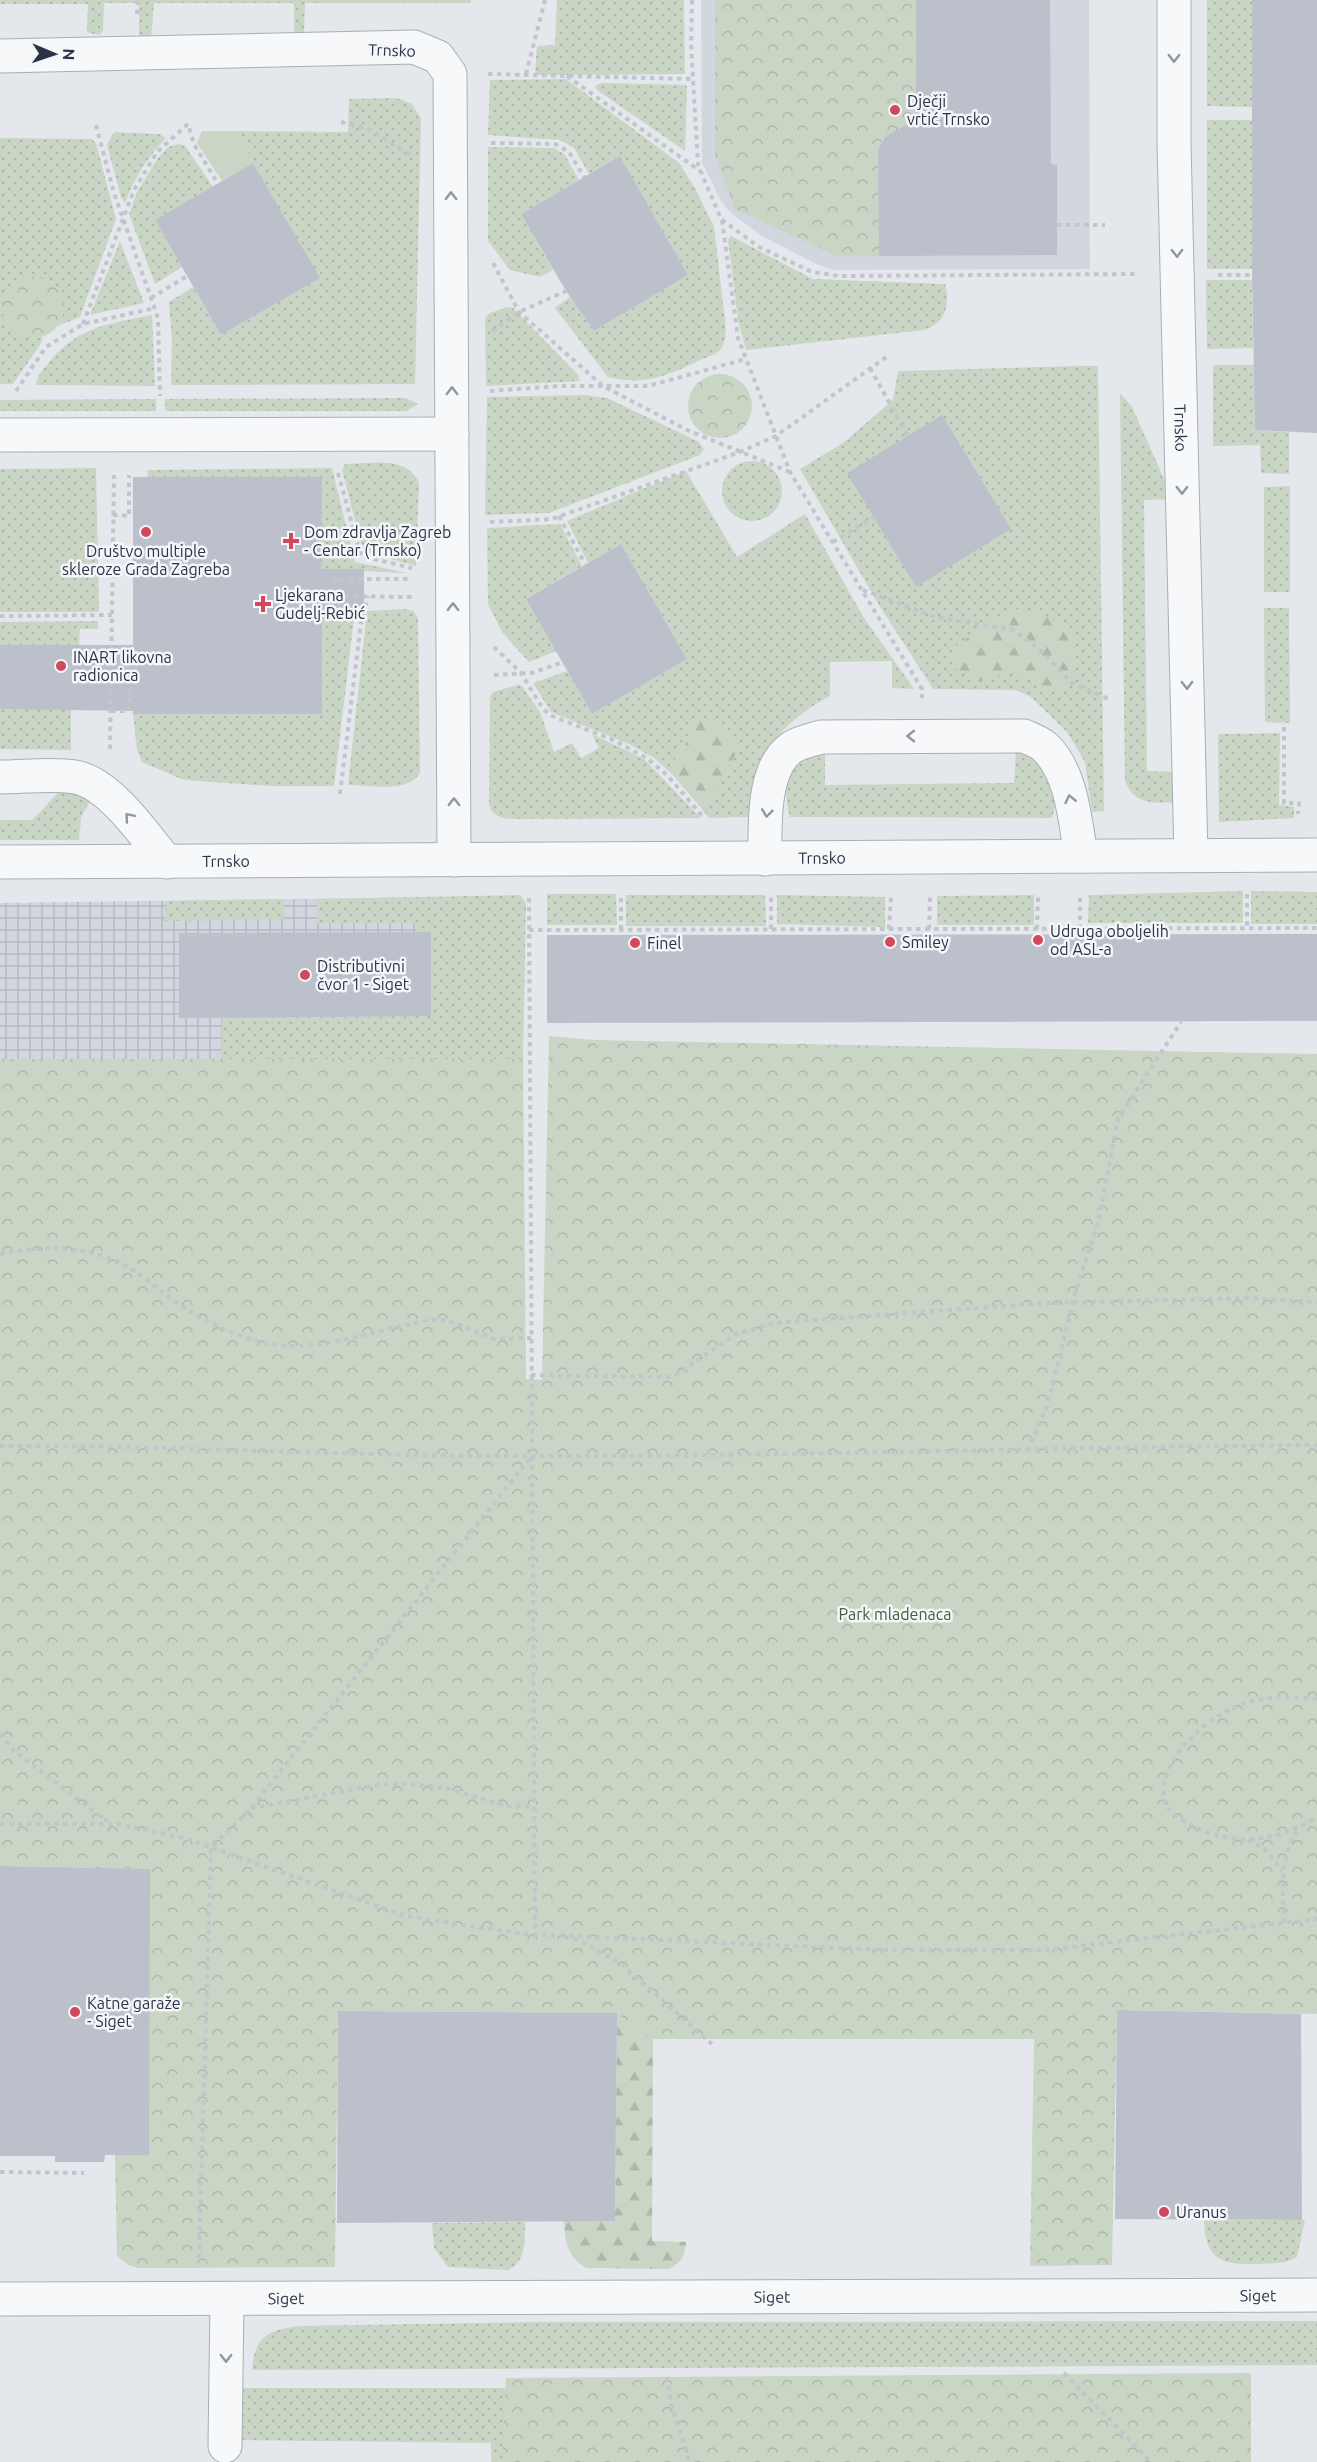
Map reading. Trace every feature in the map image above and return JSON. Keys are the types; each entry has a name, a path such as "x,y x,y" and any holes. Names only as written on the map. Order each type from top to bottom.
{"street":[{"name":"Trnsko","path":"1174,0 1191,855"},
{"name":"Trnsko","path":"0,56 414,48 438,57 450,74 454,860"},
{"path":"0,435 452,434"},
{"path":"768,873 771,775 780,758 792,747 821,737 1024,736 1043,745 1059,763 1069,794 1081,856"},
{"path":"0,777 75,777 89,782 117,804 167,862"},
{"name":"Trnsko","path":"0,862 454,860 768,873 1081,856 1317,855"},
{"name":"Siget","path":"0,2299 1317,2295"},
{"path":"225,2445 227,2300"}],"path":[{"path":"526,74 545,0"},
{"path":"692,0 693,79 698,165 722,219 738,338 790,472 922,689 921,736"},
{"path":"484,74 693,79"},
{"path":"567,75 701,172"},
{"path":"341,122 370,130 416,158"},
{"path":"83,324 134,190 157,152 188,124 194,144 218,184"},
{"path":"96,125 122,218 158,318 160,391"},
{"path":"483,143 555,144 569,152 584,177"},
{"path":"722,219 759,247 812,272 828,275 1178,274"},
{"path":"1058,225 1105,225"},
{"path":"491,259 519,312 603,386 687,430 790,472"},
{"path":"151,298 188,276"},
{"path":"486,336 519,312 566,291"},
{"path":"16,391 46,347 83,324 155,308"},
{"path":"488,522 552,519 740,452 776,436 889,355"},
{"path":"489,391 648,386 746,359"},
{"path":"870,368 908,436"},
{"path":"337,469 361,556 414,569"},
{"path":"110,758 114,479"},
{"path":"113,515 129,516 130,480"},
{"path":"559,516 585,564"},
{"path":"833,542 874,517"},
{"path":"335,596 335,579 414,579"},
{"path":"862,590 935,617 1013,630 1038,648 1072,683 1111,700"},
{"path":"321,596 414,597"},
{"path":"340,794 361,623 368,596"},
{"path":"0,616 112,615"},
{"path":"489,641 521,674 543,709 552,716 611,739 647,758 668,776 705,819"},
{"path":"491,675 532,673 562,662"},
{"path":"111,665 129,666 129,711 111,711"},
{"path":"1284,727 1284,802 1299,803"},
{"path":"768,873 771,930"},
{"path":"1247,884 1247,928"},
{"path":"929,929 930,885"},
{"path":"890,929 891,886"},
{"path":"621,888 621,930"},
{"path":"529,889 535,1934"},
{"path":"1037,929 1038,896"},
{"path":"1080,896 1080,929"},
{"path":"1183,928 1184,934"},
{"path":"529,930 1317,928"},
{"path":"1028,1451 1050,1395 1074,1302 1098,1223 1118,1119 1181,1022"},
{"path":"0,1254 59,1247 116,1261 143,1275 174,1301 224,1328 279,1345 323,1343 431,1320 446,1320 495,1339 531,1338"},
{"path":"531,1376 673,1377 736,1334 773,1323 1074,1302 1246,1299 1317,1302"},
{"path":"0,1446 532,1456 1028,1451 1317,1445"},
{"path":"199,2259 211,1848 250,1808 532,1456"},
{"path":"1317,1699 1292,1697 1248,1702 1203,1726 1174,1758 1166,1776 1164,1800 1173,1814 1197,1828 1233,1841 1261,1839 1300,1827 1317,1817"},
{"path":"0,1734 14,1751 112,1824"},
{"path":"250,1808 369,1786 408,1784 446,1788 507,1806 533,1807"},
{"path":"0,1824 112,1824 184,1838 406,1916 535,1934 886,1950 1043,1950 1317,1919"},
{"path":"1284,1923 1282,1872 1290,1842 1300,1827"},
{"path":"1248,1840 1265,1849 1282,1872"},
{"path":"570,1936 620,1962 711,2044"},
{"path":"0,2172 84,2173"},
{"path":"1064,2373 1151,2462"},
{"path":"667,2377 671,2403 690,2462"}],"shaded area":[{"name":"Dječji vrtić Trnsko","path":"701,0 1089,0 1090,269 834,270 816,264 762,236 731,213 721,201 702,163"},
{"path":"447,897 450,1059 0,1059 0,903"}],"green space":[{"path":"0,0 322,0 322,3 305,3 304,34 294,36 294,3 154,3 151,38 139,38 139,3 104,3 103,31 99,35 87,32 88,4 0,4"},
{"path":"322,0 471,0 470,3 322,3"},
{"path":"557,0 684,0 685,74 535,75 537,46 555,45"},
{"path":"715,0 916,0 916,133 899,133 888,136 884,138 878,149 879,256 837,256 735,209 715,155"},
{"path":"1207,0 1252,0 1252,107 1207,106"},
{"path":"566,79 679,163 695,188 714,227 726,329 722,346 714,354 654,378 620,380 608,377 555,308 570,297 594,331 688,275 620,156 589,174 574,148 560,140 488,135 490,80"},
{"path":"601,83 687,85 685,151 597,90 595,86"},
{"path":"397,98 412,104 421,118 415,384 171,385 172,341 169,302 193,287 221,335 319,278 253,163 240,131 348,132 349,99"},
{"path":"1207,120 1252,120 1252,269 1207,269"},
{"path":"202,131 240,131 253,163 222,181 197,143"},
{"path":"114,132 159,134 166,138 142,168 125,203 121,197 107,145"},
{"path":"0,138 91,139 96,143 116,219 80,317 58,326 64,308 62,297 51,281 33,338 43,337 13,384 0,384"},
{"path":"179,144 185,146 213,187 155,220 182,267 155,284 129,214 137,192 158,158 168,147"},
{"path":"488,147 554,148 565,155 579,180 521,214 553,270 540,277 510,270 488,241"},
{"path":"731,236 813,279 945,284 947,299 945,312 937,323 924,330 746,350 738,320 728,240"},
{"path":"120,241 144,303 90,315"},
{"path":"33,276 50,281 55,285 59,290 64,307 59,324 55,329 50,333 33,338 16,333 11,329 7,324 2,307 7,290 11,285 16,281"},
{"path":"1206,280 1252,280 1253,348 1207,349"},
{"path":"508,307 513,308 578,375 580,381 486,386 485,318 490,313"},
{"path":"152,315 155,386 36,385 39,375 60,350 83,334 108,324"},
{"path":"1213,365 1254,365 1255,430 1289,432 1289,474 1261,473 1260,445 1213,446"},
{"path":"1098,366 1104,811 1092,812 1085,762 1067,732 1031,697 1016,690 933,689 879,605 800,469 843,443 893,400 898,371"},
{"path":"720,374 738,380 746,388 752,406 746,424 738,432 720,438 702,432 694,424 688,406 694,388 702,380"},
{"path":"1120,393 1132,407 1173,499 1144,500 1147,771 1179,772 1179,803 1140,799 1129,789 1125,781"},
{"path":"585,395 607,398 699,442 704,449 700,455 549,513 485,515 487,397"},
{"path":"406,398 418,404 407,411 165,411 165,399"},
{"path":"156,399 156,411 0,411 0,400"},
{"path":"752,461 773,470 782,491 773,512 752,521 731,512 722,491 731,470"},
{"path":"386,463 406,468 413,474 419,483 416,566 363,551 342,470 345,464"},
{"path":"96,468 99,612 0,612 0,469"},
{"path":"332,468 355,562 407,573 321,569 321,477 147,477 148,470"},
{"path":"686,471 737,557 805,514 864,618 914,689 892,688 892,661 830,662 830,696 795,719 775,739 755,776 748,817 709,818 701,808 715,794 691,721 686,744 673,762 673,775 654,758 631,745 551,712 533,683 567,671 592,714 687,659 621,544 588,563 567,521"},
{"path":"1290,486 1290,592 1264,592 1264,487"},
{"path":"560,524 582,566 526,599 556,651 529,662 502,632 488,604 487,528"},
{"path":"1010,608 1040,613 1056,622 1072,636 1076,667 1065,688 1047,691 1028,678 1014,673 977,682 955,668 953,648"},
{"path":"1264,608 1289,608 1290,723 1265,722"},
{"path":"405,609 413,611 418,618 420,773 414,780 397,786 348,785 367,611"},
{"path":"322,618 354,618 334,786 271,786 184,780 142,762 137,750 133,714 321,714"},
{"path":"98,621 98,629 80,629 79,645 0,645 0,622"},
{"path":"522,686 540,712 554,752 572,743 581,758 599,748 592,734 644,759 701,818 513,819 495,814 489,805 490,697 493,692"},
{"path":"71,708 71,750 0,749 0,709"},
{"path":"707,718 723,724 738,749 715,794 701,808 673,775 673,762 686,744 690,721"},
{"path":"1280,733 1279,805 1294,807 1294,818 1219,822 1218,734"},
{"path":"1016,750 1035,760 1048,776 1055,796 1052,818 790,817 786,793 790,775 803,762 825,751 825,785 1014,783"},
{"path":"59,792 74,793 90,801 81,817 79,840 0,840 0,820 32,820"},
{"path":"1243,891 1243,923 1088,923 1089,895"},
{"path":"1251,891 1317,892 1317,924 1251,924"},
{"path":"547,894 616,894 617,925 547,925"},
{"path":"520,895 526,903 523,1059 221,1060 222,1018 431,1016 430,932 417,932 416,923 317,923 317,899"},
{"path":"626,895 765,895 766,926 626,926"},
{"path":"777,895 885,897 885,927 777,924"},
{"path":"1034,895 1034,925 937,925 937,896"},
{"path":"284,899 284,919 165,921 166,901"},
{"name":"Park mladenaca","path":"549,1036 595,1040 1317,1054 1317,2014 1117,2010 1112,2265 1030,2266 1034,2039 653,2039 617,2013 338,2011 335,2267 138,2268 128,2265 117,2256 115,2155 149,2155 149,1869 0,1866 0,1059 523,1059 526,1379 542,1380"},
{"path":"617,2013 658,2025 653,2039 652,2241 686,2242 682,2258 669,2269 587,2268 575,2259 566,2242 564,2221 615,2220"},
{"path":"1204,2220 1305,2220 1297,2257 1279,2263 1247,2264 1226,2262 1212,2253 1205,2234"},
{"path":"525,2222 521,2256 514,2267 508,2270 448,2267 434,2248 432,2223"},
{"path":"1317,2321 1317,2365 252,2370 256,2349 265,2337 279,2330 299,2326 540,2322"},
{"path":"1251,2373 1251,2462 502,2462 506,2378"},
{"path":"241,2388 532,2388 680,2462 491,2462 491,2443 239,2440"}],"building":[{"path":"916,0 1050,0 1051,164 1057,165 1057,255 879,256 878,149 886,136 916,120"},
{"path":"1252,0 1317,0 1317,433 1255,430 1252,269"},
{"path":"620,156 688,275 594,331 566,291 521,214"},
{"path":"253,163 320,278 221,335 155,220"},
{"path":"942,415 1011,529 916,587 847,473"},
{"path":"133,477 322,477 321,569 364,569 364,618 322,619 322,714 133,714 133,711 0,709 0,645 133,645"},
{"path":"621,544 687,659 592,714 526,599"},
{"name":"Distributivni čvor 1 - Siget","path":"431,932 431,1016 179,1018 179,933"},
{"path":"1317,934 1317,1021 547,1023 547,935"},
{"name":"Katne garaže - Siget","path":"0,1866 150,1869 149,2155 105,2155 104,2162 55,2162 55,2156 0,2156"},
{"path":"1117,2010 1301,2014 1302,2220 1115,2219"},
{"path":"338,2011 617,2013 615,2221 337,2223"}],"place":[{"name":"Dječji vrtić Trnsko","path":"895,110"},
{"name":"Društvo multiple skleroze Grada Zagreba","path":"146,532"},
{"name":"Dom zdravlja Zagreb - Centar (Trnsko)","path":"291,541"},
{"name":"Ljekarana Gudelj-Rebić","path":"263,604"},
{"name":"INART likovna radionica","path":"61,666"},
{"name":"Udruga oboljelih od ASL-a","path":"1038,940"},
{"name":"Smiley","path":"890,942"},
{"name":"Finel","path":"635,943"},
{"name":"Distributivni čvor 1 - Siget","path":"305,975"},
{"name":"Katne garaže - Siget","path":"75,2012"},
{"name":"Uranus","path":"1164,2212"}]}
